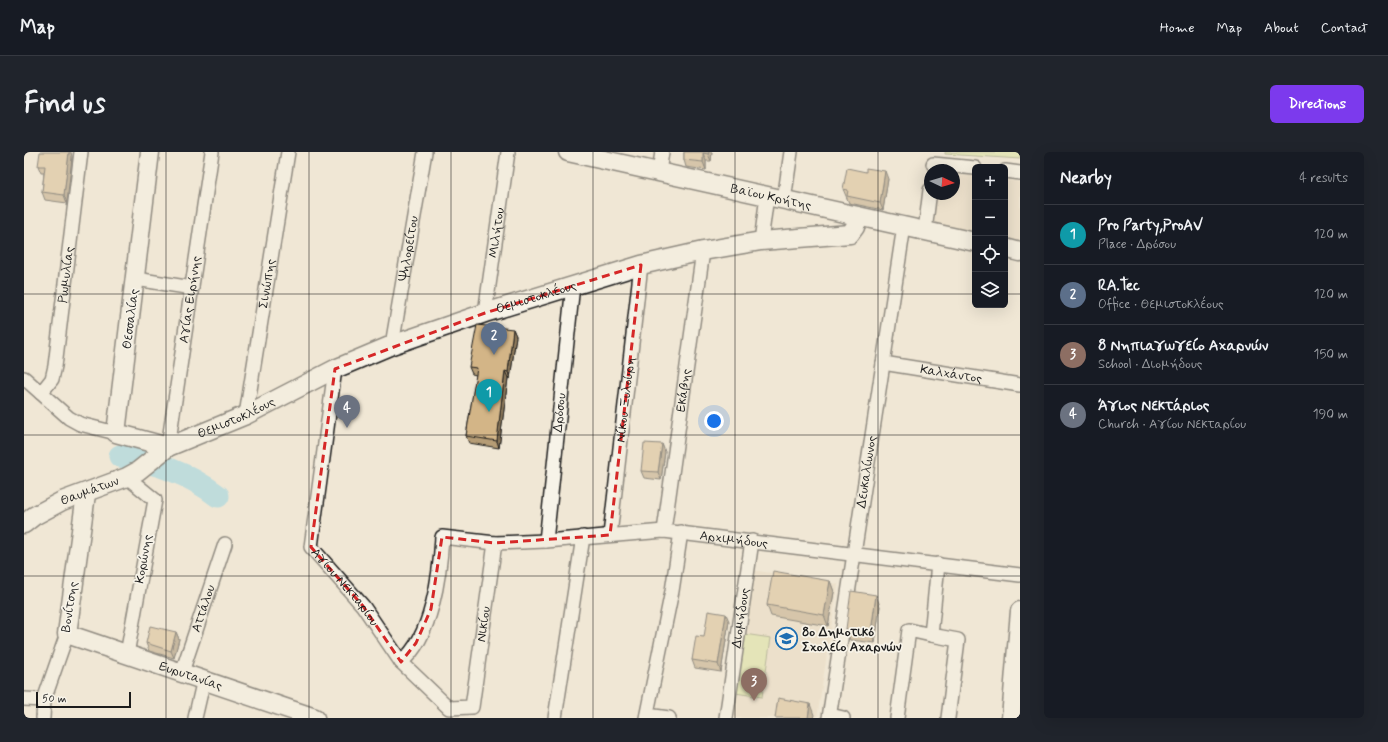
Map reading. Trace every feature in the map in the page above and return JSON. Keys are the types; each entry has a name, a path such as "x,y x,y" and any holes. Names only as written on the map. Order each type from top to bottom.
{"street":[{"name":"Ρωμυλίας","path":"41,393 52,379 55,366 81,152"},
{"name":"Θεσσαλίας","path":"116,433 136,279 150,152"},
{"name":"Αγίας Ειρήνης","path":"162,452 192,288 212,152"},
{"name":"Σινώπης","path":"246,415 288,152"},
{"name":"Ψηλορείτου","path":"392,345 425,152"},
{"name":"Μιλήτου","path":"485,313 508,152"},
{"name":"Βαϊου Κρήτης","path":"568,152 591,154 659,172 972,241"},
{"path":"659,172 662,152"},
{"path":"784,200 791,152"},
{"path":"933,162 972,168"},
{"path":"1008,171 1020,173"},
{"path":"761,241 767,196"},
{"path":"925,231 929,200"},
{"name":"Θεμιστοκλέους","path":"162,452 246,415 335,369 392,345 485,313 641,265 703,251 761,241 850,234 855,227 857,216"},
{"name":"Δευκαλίωνος","path":"830,717 904,226"},
{"path":"1008,249 1020,252"},
{"name":"Εκάβης","path":"664,530 703,251"},
{"name":"Νίκου Ξυλούρη","path":"610,535 641,265"},
{"path":"136,279 192,288"},
{"name":"Δρόσου","path":"546,541 573,285"},
{"name":"Καλχάντος","path":"883,363 1020,385"},
{"name":"Αγίου Νεκταρίου","path":"335,369 311,547 363,606 401,662 450,708 472,707"},
{"path":"24,378 69,418 80,424 116,433 162,452"},
{"name":"Θαυμάτων","path":"24,524 34,516 62,501 86,494 132,474 162,452"},
{"name":"Κορώνης","path":"127,654 155,500 132,474"},
{"name":"Βονίτσης","path":"43,718 44,700 67,634 86,494"},
{"name":"Αρχιμήδους","path":"401,662 407,657 416,643 431,609 438,575 442,537 495,543 546,541 664,530 1020,575"},
{"path":"669,718 647,717 672,591 681,532"},
{"path":"555,718 583,537"},
{"name":"Διομήδους","path":"726,718 752,541"},
{"name":"Νικίου","path":"472,707 495,543"},
{"name":"Αττάλου","path":"182,672 225,544"},
{"path":"931,635 938,564"},
{"path":"1011,718 1017,675 1020,611"},
{"path":"897,718 909,630 958,640 948,718"},
{"name":"Ευρυτανίας","path":"67,634 204,679 315,718"},
{"path":"195,718 204,679"},
{"path":"24,699 44,700"},
{"path":"830,717 843,718"}],"highlighted area":[{"path":"641,265 610,535 495,543 442,537 431,609 416,643 401,662 363,606 311,547 335,369 485,313"}],"shaded area":[{"path":"960,175 972,176 972,236 929,228 931,200 960,200"},
{"path":"1008,180 1020,182 1020,246 1008,244"},
{"name":"8ο Δημοτικό Σχολείο Αχαρνών","path":"752,570 838,584 817,718 729,718"}],"green space":[{"path":"945,152 1020,152 1020,159 945,154"},
{"path":"744,634 771,638 762,697 735,693"}],"building":[{"path":"40,152 69,152 64,195 42,192 45,166 38,166"},
{"path":"684,152 709,152 708,154 703,153 703,162 684,160"},
{"path":"847,168 866,172 866,168 885,171 880,203 847,196 848,190 843,189"},
{"path":"477,325 513,329 508,372 505,371 497,441 466,436 477,368 469,367"},
{"path":"644,443 662,444 658,472 641,471"},
{"path":"773,571 830,581 824,615 767,605"},
{"path":"851,591 876,595 871,632 846,629"},
{"path":"708,611 726,614 718,664 692,660 696,636 704,637"},
{"path":"150,626 176,632 171,651 146,643"},
{"path":"778,698 810,704 808,718 775,718"}],"waterway":[{"path":"120,456 147,462 172,470 195,481 218,496"}],"place":[{"name":"RA.Tec","path":"494,355"},
{"name":"Pro Party,ProAV","path":"489,412"},
{"name":"Άγιος Νεκτάριος","path":"347,428"},
{"name":"8ο Δημοτικό Σχολείο Αχαρνών","path":"786,639"},
{"name":"8 Νηπιαγωγείο Αχαρνών","path":"754,701"}]}
